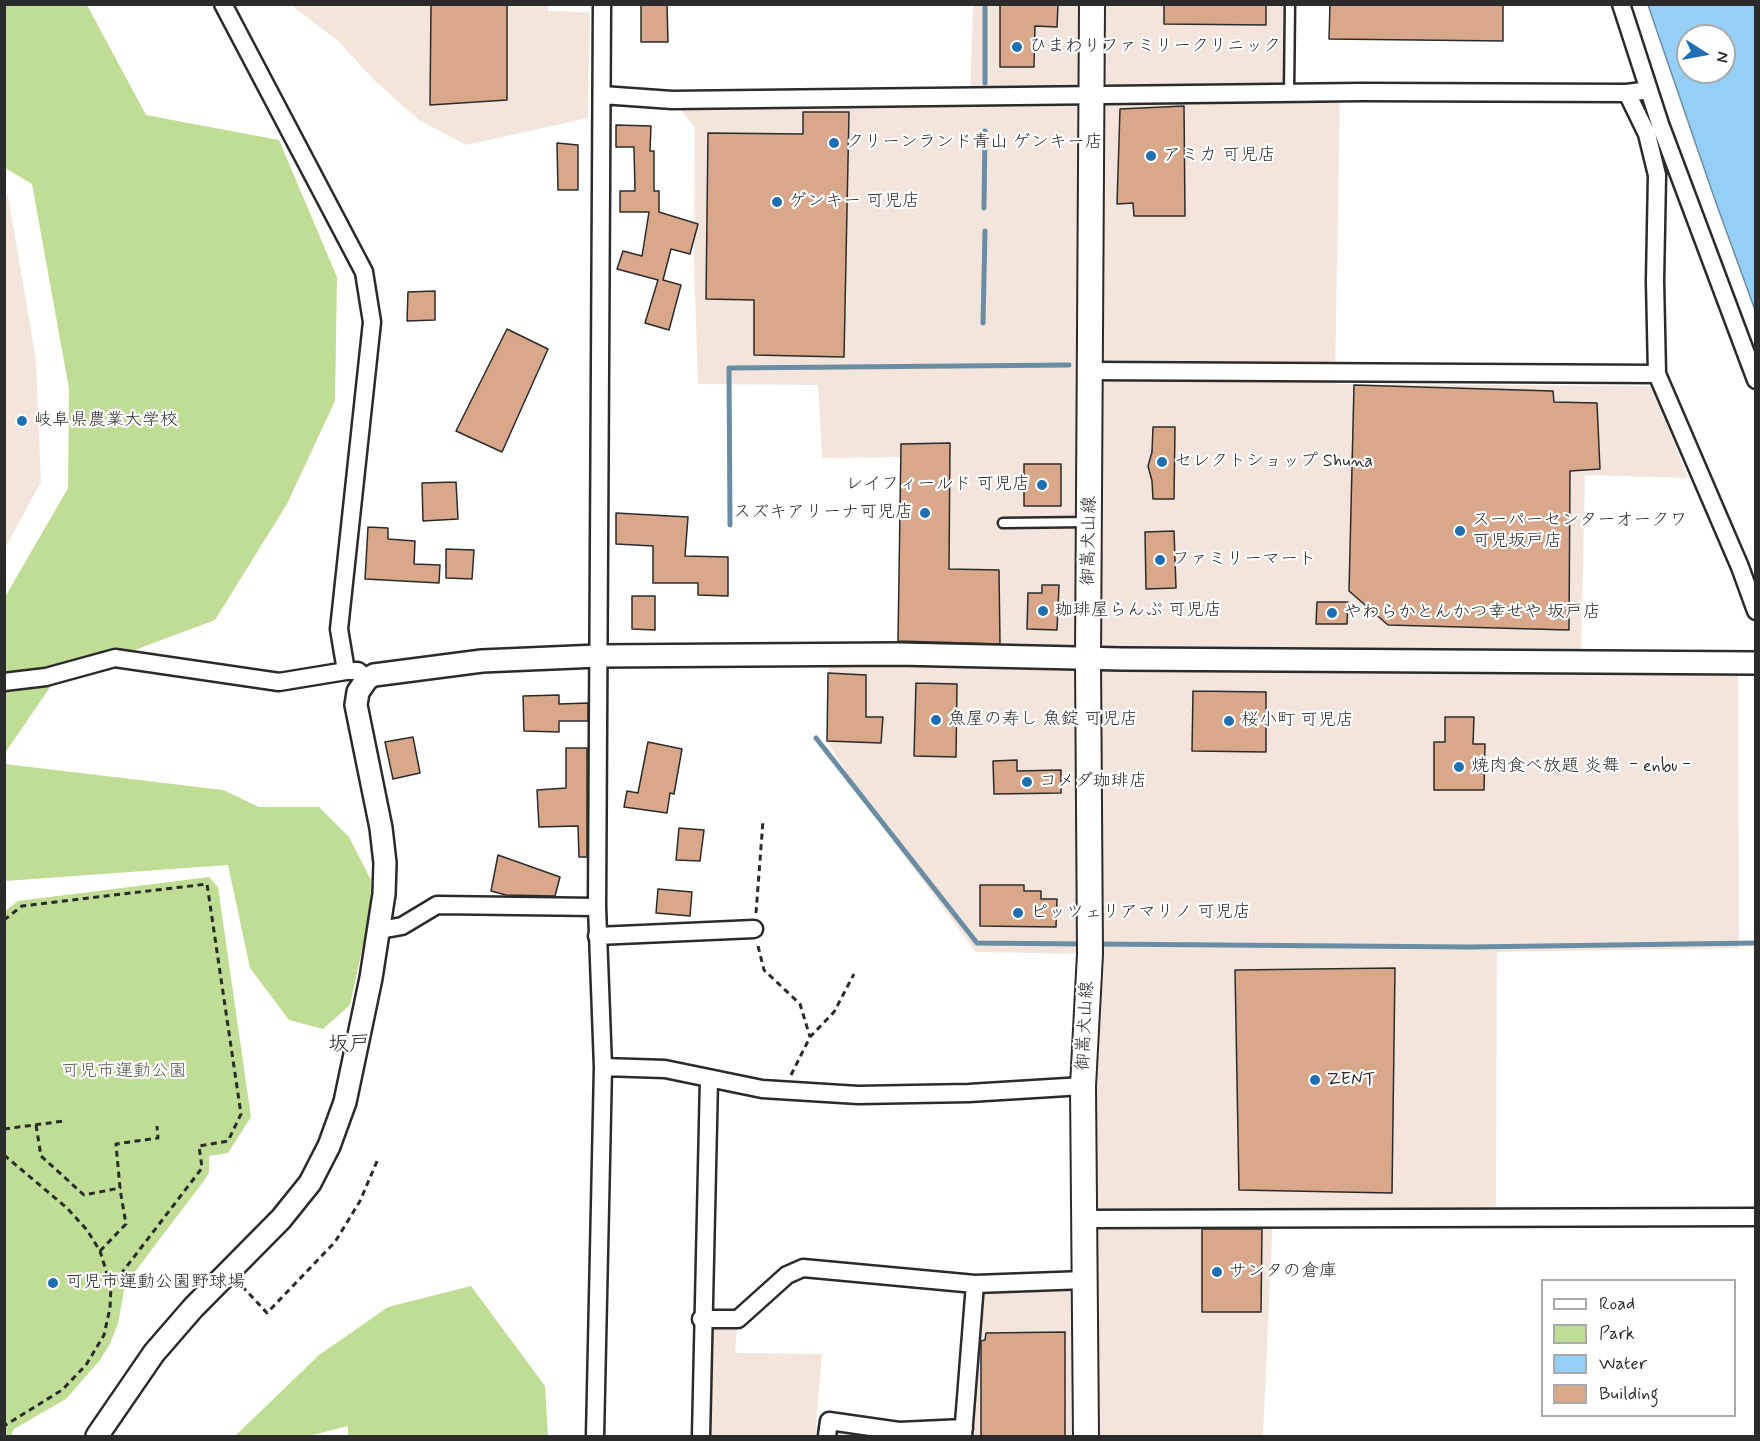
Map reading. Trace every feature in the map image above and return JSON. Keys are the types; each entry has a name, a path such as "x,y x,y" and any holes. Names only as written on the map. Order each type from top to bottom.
{"main road":[{"name":"御嵩犬山線","path":"1086,1437 1083,1086 1090,945 1088,659 1092,4"}],"street":[{"path":"223,4 364,272 372,322 339,628 346,671"},
{"path":"595,1437 603,1067 597,936 602,4"},
{"path":"1621,4 1649,90 1755,380"},
{"path":"602,95 672,100 1289,93 1626,93 1649,90"},
{"path":"1626,93 1647,134 1657,175 1655,281 1657,374 1740,567 1755,611"},
{"path":"1090,371 1657,374"},
{"path":"97,1437 154,1353 228,1272 281,1219 310,1183 329,1146 345,1102 380,930 385,862 381,828 356,705 358,692 367,679 385,672 482,661 598,656 898,654 1088,659 1755,663"},
{"path":"4,682 46,677 115,658 279,682 346,671 358,671 367,679"},
{"path":"380,930 402,926 437,905 597,907"},
{"path":"597,936 754,929"},
{"path":"603,1067 665,1069 709,1079 784,1090 869,1095 969,1093 1083,1086"},
{"path":"701,1437 701,1319 709,1079"},
{"path":"1084,1219 1755,1217"},
{"path":"701,1319 738,1319 787,1275 803,1268 975,1284 1085,1280"},
{"path":"827,1437 829,1421 899,1431 964,1432 975,1284"}],"lane":[{"path":"1289,93 1290,4"},
{"path":"1003,523 1090,522"}],"path":[{"path":"4,920 22,906 207,884 241,1114 228,1141 199,1146 202,1168 111,1287"},
{"path":"784,1090 810,1037 834,1012 854,974"},
{"path":"4,1129 64,1121"},
{"path":"36,1125 41,1156 84,1195 120,1188"},
{"path":"100,1251 126,1224 116,1144 158,1138 156,1126"},
{"path":"4,1155 67,1208 87,1230 100,1251 111,1287 110,1308 104,1335 86,1365 62,1390 4,1426"},
{"path":"228,1272 267,1313 335,1242 360,1201 378,1159"}],"shaded area":[{"path":"547,4 548,11 590,12 588,118 466,145 419,120 374,80 338,41 291,5"},
{"path":"973,5 1290,5 1289,93 1340,93 1335,384 1652,386 1688,478 1585,475 1581,663 1738,664 1739,948 1497,952 1496,1216 1273,1217 1263,1436 971,1436 982,1290 1046,1286 1064,1292 1085,1232 1089,954 976,952 870,810 827,741 829,655 898,654 900,457 822,458 818,385 698,384 694,266 695,127 672,100 970,96"},
{"name":"岐阜県農業大学校","path":"5,193 8,196 36,360 41,482 5,548"},
{"path":"701,1319 738,1319 735,1353 822,1354 816,1426 895,1436 701,1436"}],"green space":[{"path":"5,5 87,5 146,115 279,140 337,277 335,401 287,504 215,620 55,680 5,753 5,597 68,488 69,389 32,184 5,168"},
{"path":"5,764 223,790 259,807 319,807 349,837 371,880 370,913 350,1005 323,1029 289,1020 250,968 228,865 5,881"},
{"name":"可児市運動公園","path":"209,877 218,887 251,1117 228,1153 209,1156 209,1173 125,1285 118,1324 100,1360 66,1399 14,1429 11,1436 5,1436 5,911 18,901"},
{"path":"471,1286 545,1386 548,1436 348,1436 348,1426 309,1436 235,1436 319,1355 388,1307"}],"water":[{"path":"1648,5 1755,5 1755,310 1715,200"}],"building":[{"path":"431,4 507,4 507,100 430,105"},
{"path":"641,4 667,4 668,42 641,42"},
{"name":"ひまわりファミリークリニック","path":"1000,4 1058,4 1057,27 1035,26 1034,67 1000,67"},
{"path":"1164,4 1266,4 1266,25 1164,24"},
{"path":"1330,4 1503,4 1503,41 1329,39"},
{"name":"アミカ 可児店","path":"1184,106 1185,216 1134,216 1133,203 1117,204 1120,109"},
{"name":"ゲンキー 可児店","path":"803,112 849,112 844,357 754,355 754,300 706,299 708,133 803,134"},
{"path":"616,125 651,126 650,151 654,151 654,191 659,191 659,212 698,224 690,254 671,249 663,280 681,285 669,330 645,323 658,280 617,269 623,251 642,256 649,212 620,212 620,191 635,191 634,147 616,147"},
{"path":"557,143 578,145 578,190 558,190"},
{"path":"435,291 435,320 407,321 408,292"},
{"path":"507,329 548,349 502,452 456,431"},
{"name":"スーパーセンターオークワ 可児坂戸店","path":"1354,385 1553,391 1554,402 1597,403 1600,469 1570,471 1569,630 1388,625 1349,591"},
{"name":"セレクトショップ Shuna","path":"1153,427 1175,427 1174,499 1153,499 1148,466 1152,452"},
{"name":"スズキアリーナ可児店","path":"950,443 949,569 999,570 1000,644 898,641 901,444"},
{"name":"レイフィールド 可児店","path":"1024,464 1061,464 1061,506 1024,506"},
{"path":"456,482 458,519 423,521 422,483"},
{"path":"616,513 688,517 685,556 728,557 728,596 698,595 698,583 653,583 653,546 616,544"},
{"path":"368,527 388,528 388,539 415,541 414,564 440,565 439,583 365,579"},
{"name":"ファミリーマート","path":"1174,531 1176,588 1146,589 1145,532"},
{"path":"446,549 474,550 472,579 446,578"},
{"name":"珈琲屋らんぷ 可児店","path":"1042,585 1059,585 1057,630 1027,629 1028,593 1042,593"},
{"path":"632,596 655,596 655,630 632,629"},
{"name":"やわらかとんかつ幸せや 坂戸店","path":"1317,602 1348,602 1347,624 1316,624"},
{"path":"828,673 866,675 866,717 883,717 881,743 827,741"},
{"name":"魚屋の寿し 魚錠 可児店","path":"916,683 957,684 956,757 914,756"},
{"name":"桜小町 可児店","path":"1193,691 1266,692 1266,752 1192,751"},
{"path":"559,695 559,704 588,703 588,721 559,721 559,732 524,731 523,696"},
{"name":"焼肉食べ放題 炎舞 ‐enbu‐","path":"1445,717 1474,717 1473,744 1485,744 1484,790 1434,790 1434,742 1445,742"},
{"path":"413,737 420,773 393,779 385,742"},
{"path":"648,742 682,749 674,794 670,793 667,813 624,807 627,791 638,793"},
{"path":"566,748 587,748 587,857 579,857 578,826 539,827 537,790 566,788"},
{"name":"コメダ珈琲店","path":"1017,760 1017,771 1061,770 1061,793 994,794 993,761"},
{"path":"679,828 704,830 700,861 676,860"},
{"path":"498,855 560,877 555,896 506,895 491,891"},
{"name":"ピッツェリアマリノ 可児店","path":"980,885 1024,885 1024,891 1041,891 1041,899 1057,899 1056,927 980,926"},
{"path":"658,889 692,892 690,916 656,913"},
{"name":"ZENT","path":"1395,968 1392,1193 1239,1190 1235,970"},
{"path":"1202,1229 1262,1229 1261,1312 1202,1312"},
{"path":"1065,1332 1065,1437 981,1437 981,1341 985,1340 986,1333"}],"waterway":[{"path":"985,4 985,83"},
{"path":"984,208 985,131"},
{"path":"983,323 985,231"},
{"path":"730,525 729,368 1069,365"},
{"path":"816,738 977,943 1083,944"},
{"path":"1095,944 1471,947 1756,943"}],"place":[{"name":"ひまわりファミリークリニック","path":"1017,47"},
{"name":"クリーンランド青山 ゲンキー店","path":"834,143"},
{"name":"アミカ 可児店","path":"1151,156"},
{"name":"ゲンキー 可児店","path":"777,202"},
{"name":"岐阜県農業大学校","path":"22,421"},
{"name":"セレクトショップ Shuna","path":"1162,462"},
{"name":"レイフィールド 可児店","path":"1042,485"},
{"name":"スズキアリーナ可児店","path":"925,513"},
{"name":"スーパーセンターオークワ 可児坂戸店","path":"1460,531"},
{"name":"ファミリーマート","path":"1160,560"},
{"name":"珈琲屋らんぷ 可児店","path":"1043,611"},
{"name":"やわらかとんかつ幸せや 坂戸店","path":"1332,613"},
{"name":"魚屋の寿し 魚錠 可児店","path":"936,720"},
{"name":"桜小町 可児店","path":"1229,721"},
{"name":"焼肉食べ放題 炎舞 ‐enbu‐","path":"1459,767"},
{"name":"コメダ珈琲店","path":"1027,782"},
{"name":"ピッツェリアマリノ 可児店","path":"1018,913"},
{"name":"ZENT","path":"1315,1080"},
{"name":"サンタの倉庫","path":"1217,1272"},
{"name":"可児市運動公園野球場","path":"53,1283"}],"district":[{"name":"坂戸","path":"349,1046"}]}
